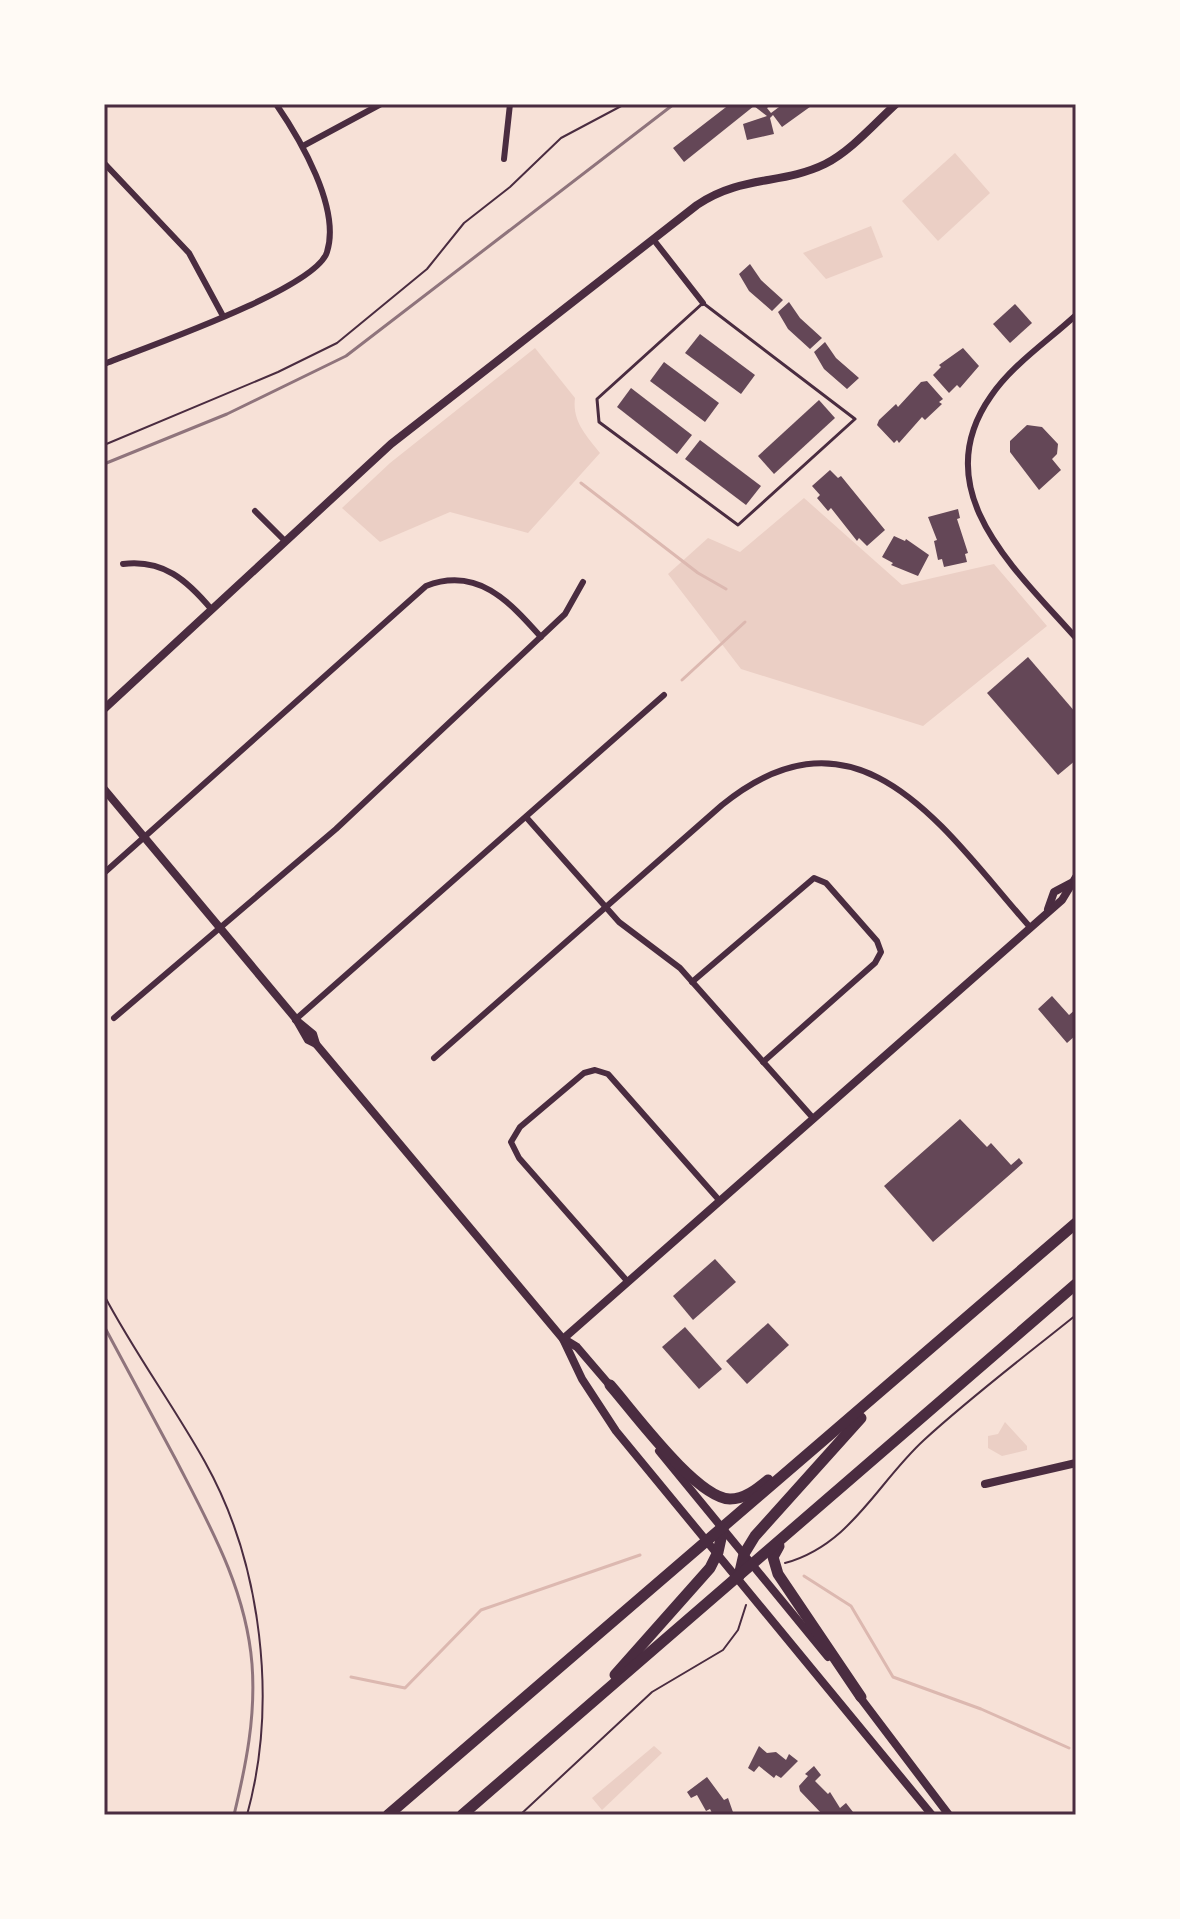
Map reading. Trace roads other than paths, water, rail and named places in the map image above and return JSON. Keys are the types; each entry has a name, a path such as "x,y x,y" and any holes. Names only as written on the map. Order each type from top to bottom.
{"highway":[{"path":"388,1815 1076,1223"},
{"path":"462,1815 1076,1285"},
{"path":"739,1576 744,1554 809,1474 903,1373"},
{"path":"610,1385 683,1468 713,1493 730,1499 755,1491 831,1436"},
{"path":"589,1706 710,1568 718,1552 723,1529"},
{"path":"787,1536 773,1557 778,1574 861,1697"}],"street":[{"path":"104,364 223,316 295,282 327,255 326,209 303,146 276,104"},
{"path":"303,146 381,104"},
{"path":"504,159 510,104"},
{"path":"104,709 284,540 408,430 653,239 712,195 731,187 827,163 896,104"},
{"path":"104,163 189,253 223,316"},
{"path":"653,239 703,303"},
{"path":"1076,315 991,396 978,419 968,471 972,499 982,525 1010,563 1076,638"},
{"path":"255,511 284,540"},
{"path":"123,564 146,561 175,573 212,610"},
{"path":"104,873 426,586 456,578 488,587 512,605 541,637"},
{"path":"114,1018 336,829 570,609 583,582"},
{"path":"296,1019 664,695"},
{"path":"434,1058 748,785 791,768 835,765 878,776 913,797 1029,926"},
{"path":"104,789 296,1019 305,1024 316,1044 563,1339 582,1379 611,1424 739,1576 932,1815"},
{"path":"526,817 606,907 692,982 813,1118"},
{"path":"692,982 814,878 823,881 877,941 881,952 875,963 763,1062"},
{"path":"563,1339 1048,909 1054,892 1074,880"},
{"path":"628,1282 519,1158 511,1142 520,1127 584,1073 595,1070 608,1074 719,1200"},
{"path":"563,1339 577,1347 610,1385 861,1697 949,1815"},
{"path":"985,1484 1076,1463"}],"lane":[{"path":"703,303 855,419 738,525 599,422 597,399 703,303"}],"waterway":[{"path":"581,483 698,573 726,589"},
{"path":"682,680 745,622"},
{"path":"351,1677 405,1688 481,1610 640,1555"},
{"path":"804,1576 851,1606 893,1677 981,1709 1069,1748"}],"railway":[{"path":"104,464 227,414 346,356 674,104"},
{"path":"104,1326 213,1534 242,1610 252,1664 253,1702 246,1759 234,1815"}]}
